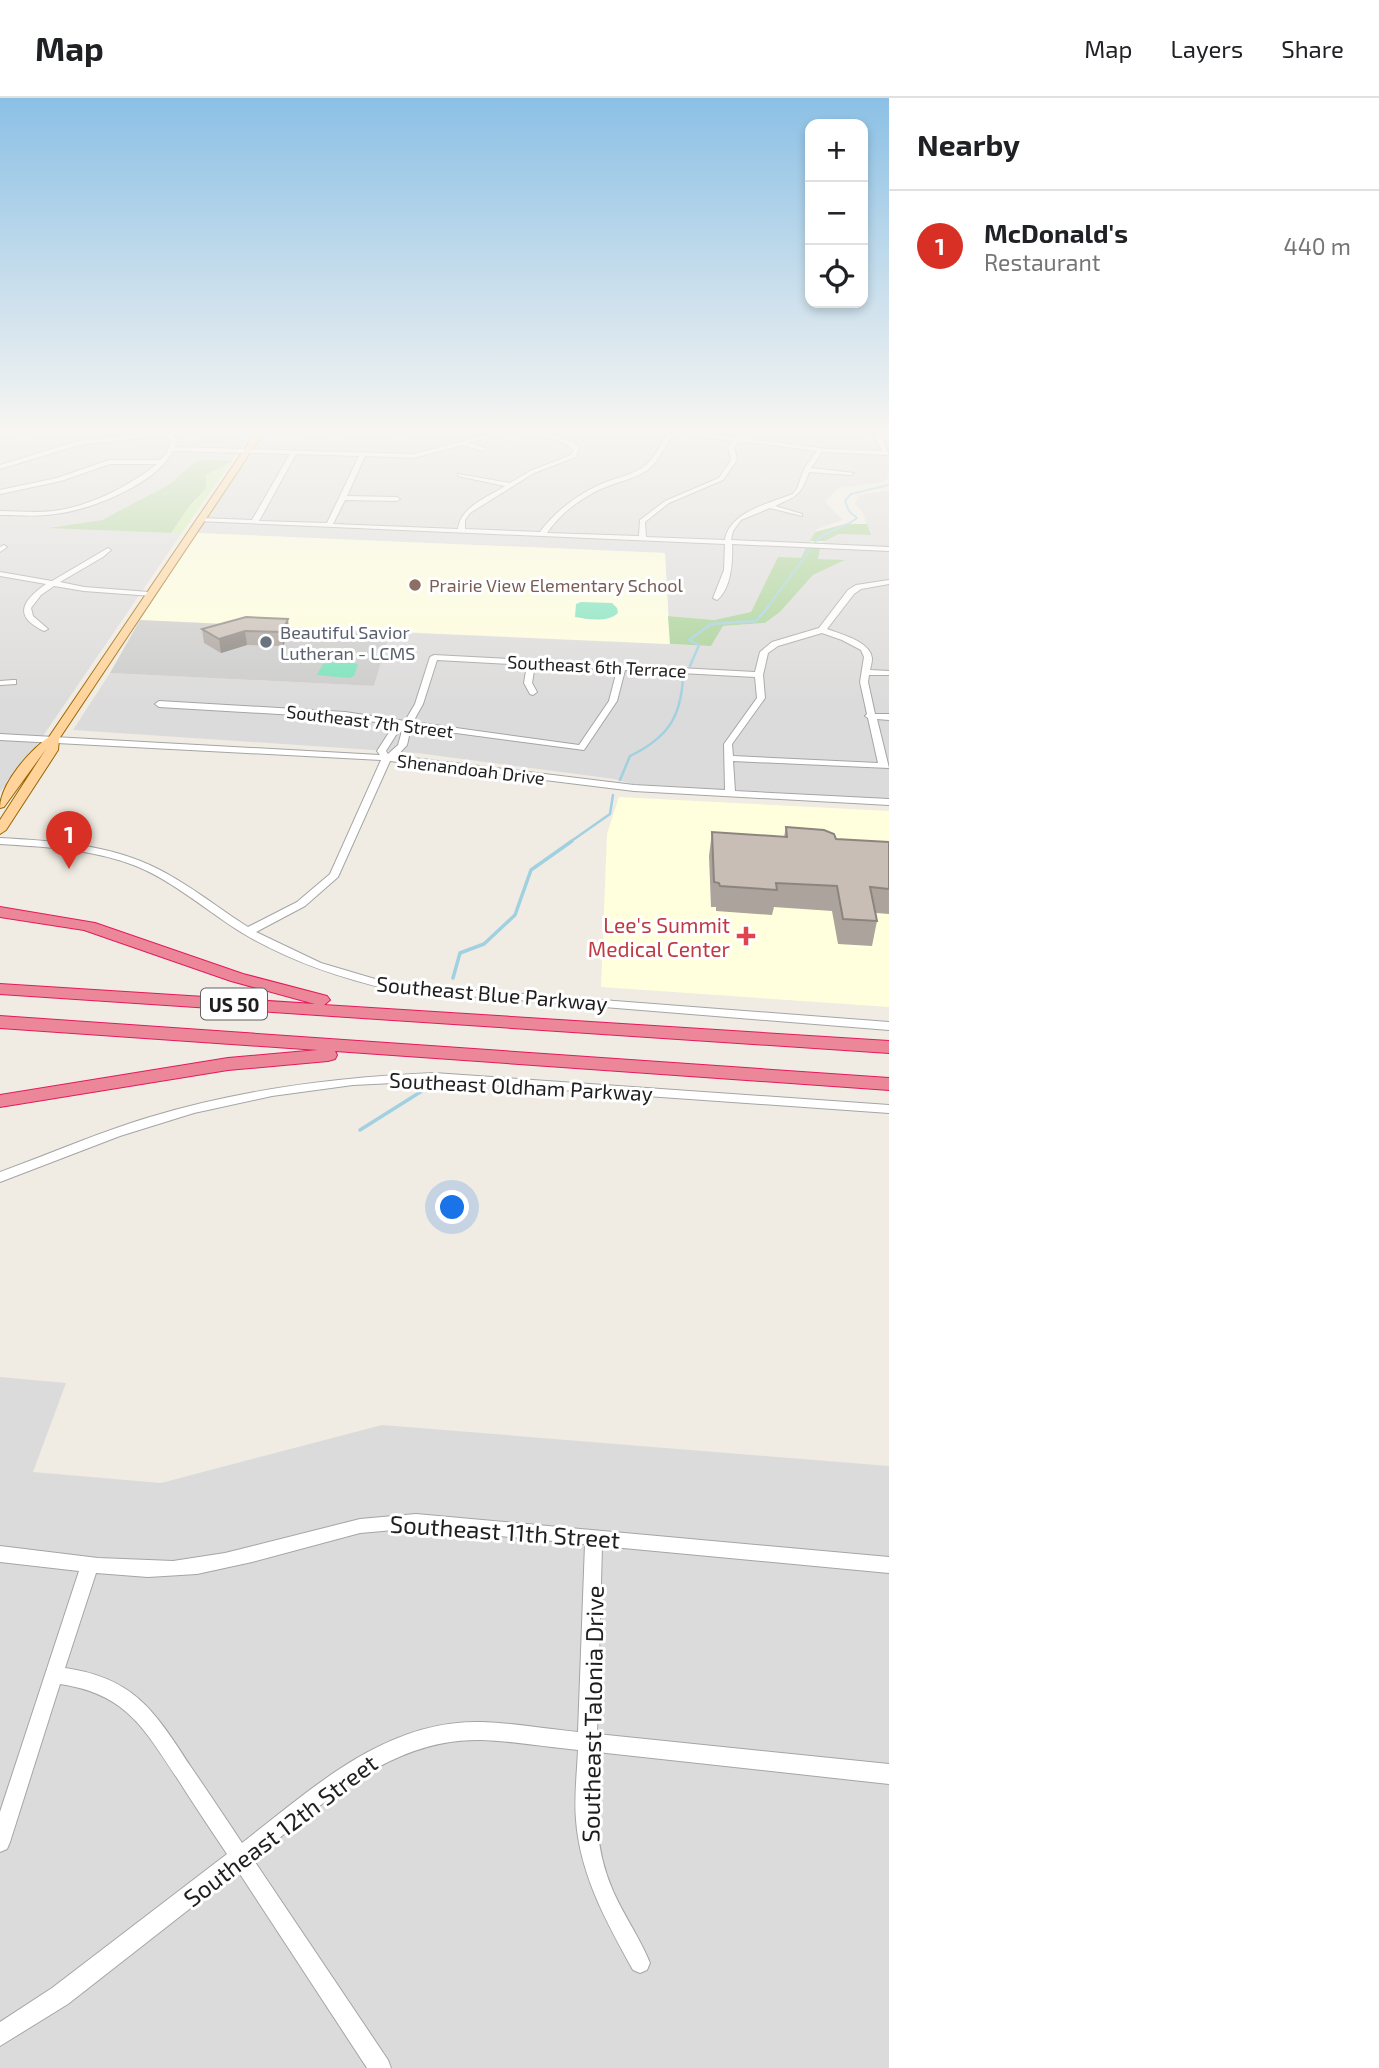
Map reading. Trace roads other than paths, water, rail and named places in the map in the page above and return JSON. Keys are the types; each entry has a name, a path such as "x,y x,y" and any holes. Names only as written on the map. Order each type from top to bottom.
{"highway":[{"path":"0,912 55,919 100,930 252,983 315,999 468,1018"},
{"name":"US 50","path":"0,989 889,1047"},
{"name":"US 50","path":"0,1022 889,1084"},
{"path":"0,1101 182,1070 271,1059 379,1054 439,1058 456,1053"}],"main road":[{"path":"0,804 38,750 53,739 198,521"},
{"path":"0,830 52,750 53,739"}],"street":[{"path":"216,521 889,549"},
{"path":"329,526 332,521"},
{"path":"461,531 462,521"},
{"path":"542,535 550,521"},
{"path":"642,521 643,539"},
{"path":"717,598 729,564 727,533 737,521"},
{"path":"44,629 29,615 27,608 37,594 108,550"},
{"path":"0,574 83,589 151,592"},
{"path":"822,630 851,592 859,587 889,582"},
{"path":"728,758 886,766 869,716 865,673 868,657 864,649 845,638 822,630 775,644 765,652 759,675 761,698 728,744 728,758 730,794"},
{"name":"Southeast 6th Terrace","path":"407,724 419,704 434,657 759,675"},
{"path":"531,662 528,683 533,692"},
{"name":"Southeast 7th Street","path":"159,704 311,712 581,748 617,697 621,688 621,666"},
{"path":"865,673 889,673"},
{"path":"0,683 13,682"},
{"path":"869,716 889,717"},
{"path":"387,758 382,751 390,737 407,724"},
{"path":"248,932 307,900 334,875 387,758 398,753 405,740 407,724"},
{"name":"Shenandoah Drive","path":"0,737 387,758 571,782 889,802"},
{"name":"Southeast Blue Parkway","path":"0,841 63,845 118,856 146,867 248,932 321,967 392,987 889,1026"},
{"name":"Southeast Oldham Parkway","path":"0,1177 117,1132 237,1098 365,1078 434,1077 889,1109"},
{"name":"Southeast 11th Street","path":"0,1554 159,1569 199,1566 340,1528 391,1520 889,1565"},
{"name":"Southeast Talonia Drive","path":"594,1537 585,1818 594,1871 640,1963"},
{"path":"0,1842 90,1564"},
{"path":"55,1675 99,1683 134,1705 150,1721 380,2068"},
{"name":"Southeast 12th Street","path":"0,2035 61,1996 351,1771 395,1746 425,1736 482,1731 889,1774"}],"waterway":[{"path":"815,542 825,534 853,521"},
{"path":"766,609 811,549"},
{"path":"690,666 699,645 689,640 711,624 756,621 768,607"},
{"path":"620,780 630,756 654,742 670,725 679,704 683,677"},
{"path":"570,842 610,814 613,795"},
{"path":"453,978 460,953 484,944 515,915 531,870 572,841"},
{"path":"360,1130 422,1091"}],"place":[{"name":"Prairie View Elementary School","path":"415,585"},
{"name":"Beautiful Savior Lutheran - LCMS","path":"266,642"},
{"name":"McDonald's","path":"69,869"},
{"name":"Lee's Summit Medical Center","path":"746,936"}]}
